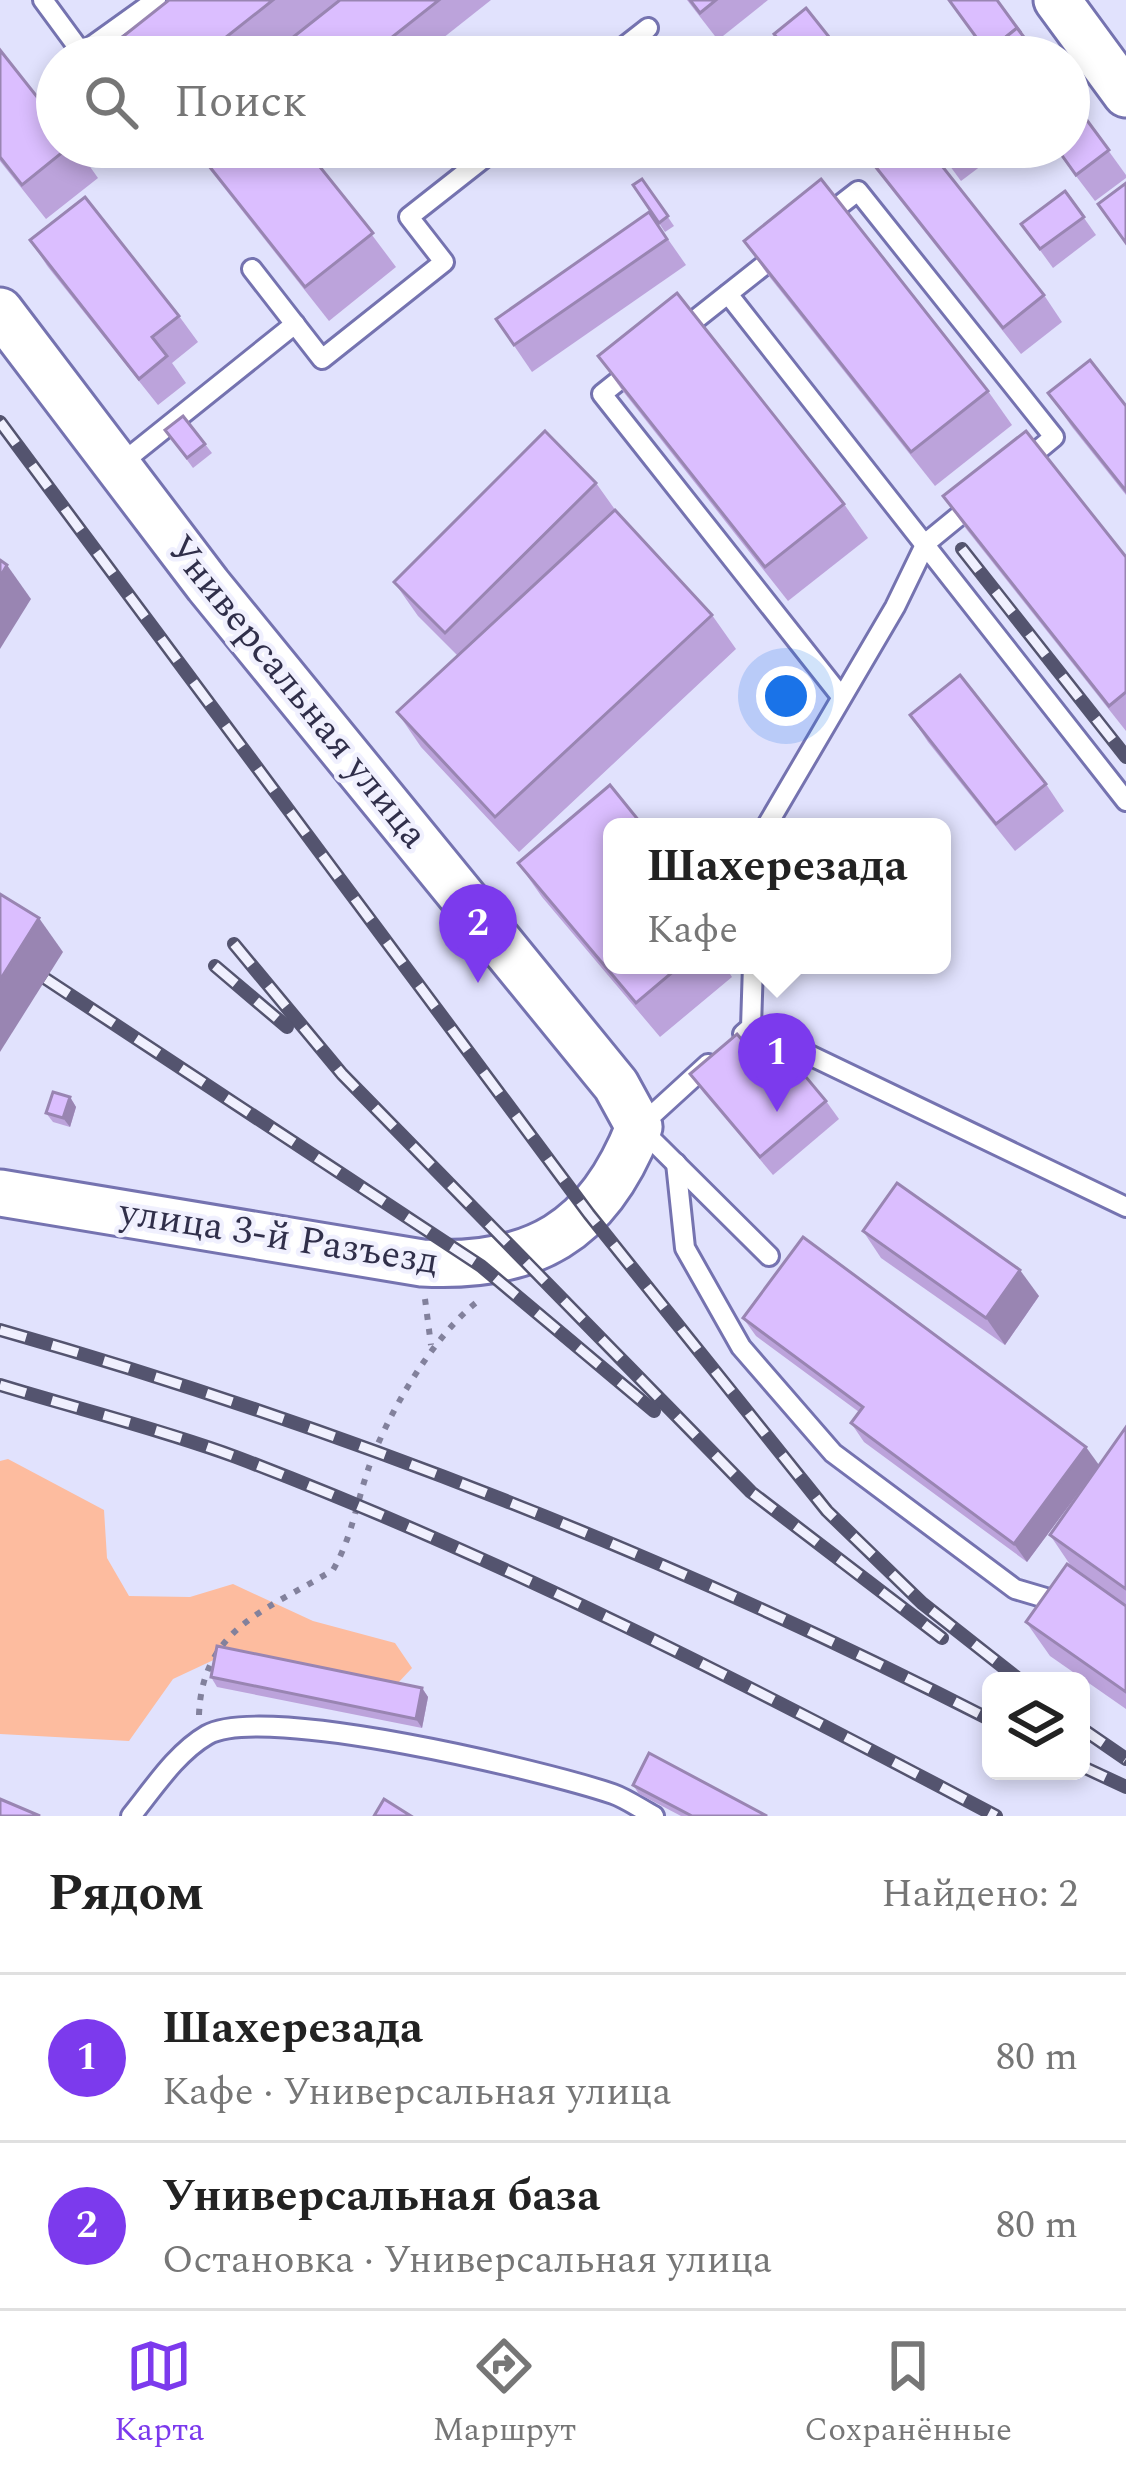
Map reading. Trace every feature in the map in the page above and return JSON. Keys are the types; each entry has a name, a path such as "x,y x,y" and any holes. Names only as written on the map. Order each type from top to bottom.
{"street":[{"path":"1057,0 1083,36"},
{"path":"1090,45 1126,94"},
{"name":"Универсальная улица","path":"0,311 208,585 616,1084 639,1127"},
{"name":"улица 3-й Разъезд","path":"0,1193 414,1262 481,1266 524,1254 589,1214 620,1178 639,1127"}],"lane":[{"path":"44,0 70,36"},
{"path":"105,36 155,0"},
{"path":"638,36 648,28"},
{"path":"252,269 322,358 445,262 410,217 472,168"},
{"path":"840,695 602,394 858,191 1054,437 1017,467"},
{"path":"728,294 1124,793"},
{"path":"118,466 295,324"},
{"path":"771,818 895,607 926,543 999,482"},
{"path":"753,974 751,1027 639,1127 769,1256"},
{"path":"751,1027 1126,1207"},
{"path":"676,1163 685,1248 741,1348 833,1453 1015,1589 1058,1602"},
{"path":"131,1816 198,1742 245,1725 409,1744 615,1795 654,1816"}],"path":[{"path":"198,1742 200,1685 222,1645 250,1615 333,1570 345,1550 384,1430 451,1322 483,1297"}],"shaded area":[{"path":"8,1459 104,1510 107,1558 129,1596 190,1597 233,1584 313,1621 395,1643 412,1668 397,1684 237,1649 173,1679 129,1741 0,1734 0,1461"}],"building":[{"path":"169,0 273,0 228,36 124,36"},
{"path":"340,0 439,0 394,36 295,36"},
{"path":"690,0 716,0 700,13"},
{"path":"949,0 997,0 1021,33 1017,28 1007,36 975,36"},
{"path":"806,8 828,36 776,36"},
{"path":"0,50 36,95 36,168 43,168 22,185 0,157"},
{"path":"1090,124 1109,150 1090,164"},
{"path":"211,168 321,168 373,233 305,287"},
{"path":"877,168 944,168 1044,295 1003,328"},
{"path":"642,179 668,216 659,223 633,185"},
{"path":"821,179 988,391 911,452 744,241"},
{"path":"1126,183 1126,243 1098,204"},
{"path":"1065,191 1084,217 1040,249 1021,224"},
{"path":"85,197 179,316 152,337 167,356 139,379 30,240"},
{"path":"649,212 667,239 514,345 496,319"},
{"path":"677,293 844,504 765,567 598,356"},
{"path":"1090,360 1126,406 1126,491 1048,393"},
{"path":"183,416 205,444 187,458 165,430"},
{"path":"545,431 596,483 445,633 394,582"},
{"path":"1026,431 1126,557 1126,692 1109,706 943,496"},
{"path":"615,510 712,615 495,817 397,712"},
{"path":"960,675 1046,784 996,824 910,715"},
{"path":"610,785 637,818 603,818 603,964 518,863"},
{"path":"0,894 39,918 0,980"},
{"path":"612,974 670,974 636,1003"},
{"path":"737,1034 782,1087 801,1071 826,1101 760,1157 690,1074"},
{"path":"53,1092 70,1097 63,1118 46,1113"},
{"path":"897,1183 1020,1270 986,1318 863,1231"},
{"path":"803,1237 1086,1447 1014,1544 851,1423 863,1407 743,1318"},
{"path":"1126,1427 1126,1589 1050,1535"},
{"path":"1067,1564 1126,1606 1126,1692 1026,1622"},
{"path":"217,1646 422,1688 416,1719 211,1677"},
{"path":"649,1753 767,1816 692,1816 633,1785"},
{"path":"0,1799 40,1816 0,1816"},
{"path":"384,1799 411,1816 374,1816"}],"railway":[{"path":"0,422 589,1214 827,1511 922,1603 1010,1672"},
{"path":"962,549 1126,757"},
{"path":"234,944 342,1074 751,1492 942,1638"},
{"path":"215,966 287,1027"},
{"path":"46,979 481,1266 654,1411"},
{"path":"0,1330 256,1410 505,1501 750,1604 982,1716"},
{"path":"0,1385 207,1447 431,1537 716,1671 996,1816"},
{"path":"1090,1734 1126,1759"},
{"path":"1090,1770 1126,1787"}],"place":[{"name":"Универсальная база","path":"478,983"},
{"name":"Шахерезада","path":"777,1112"}]}
